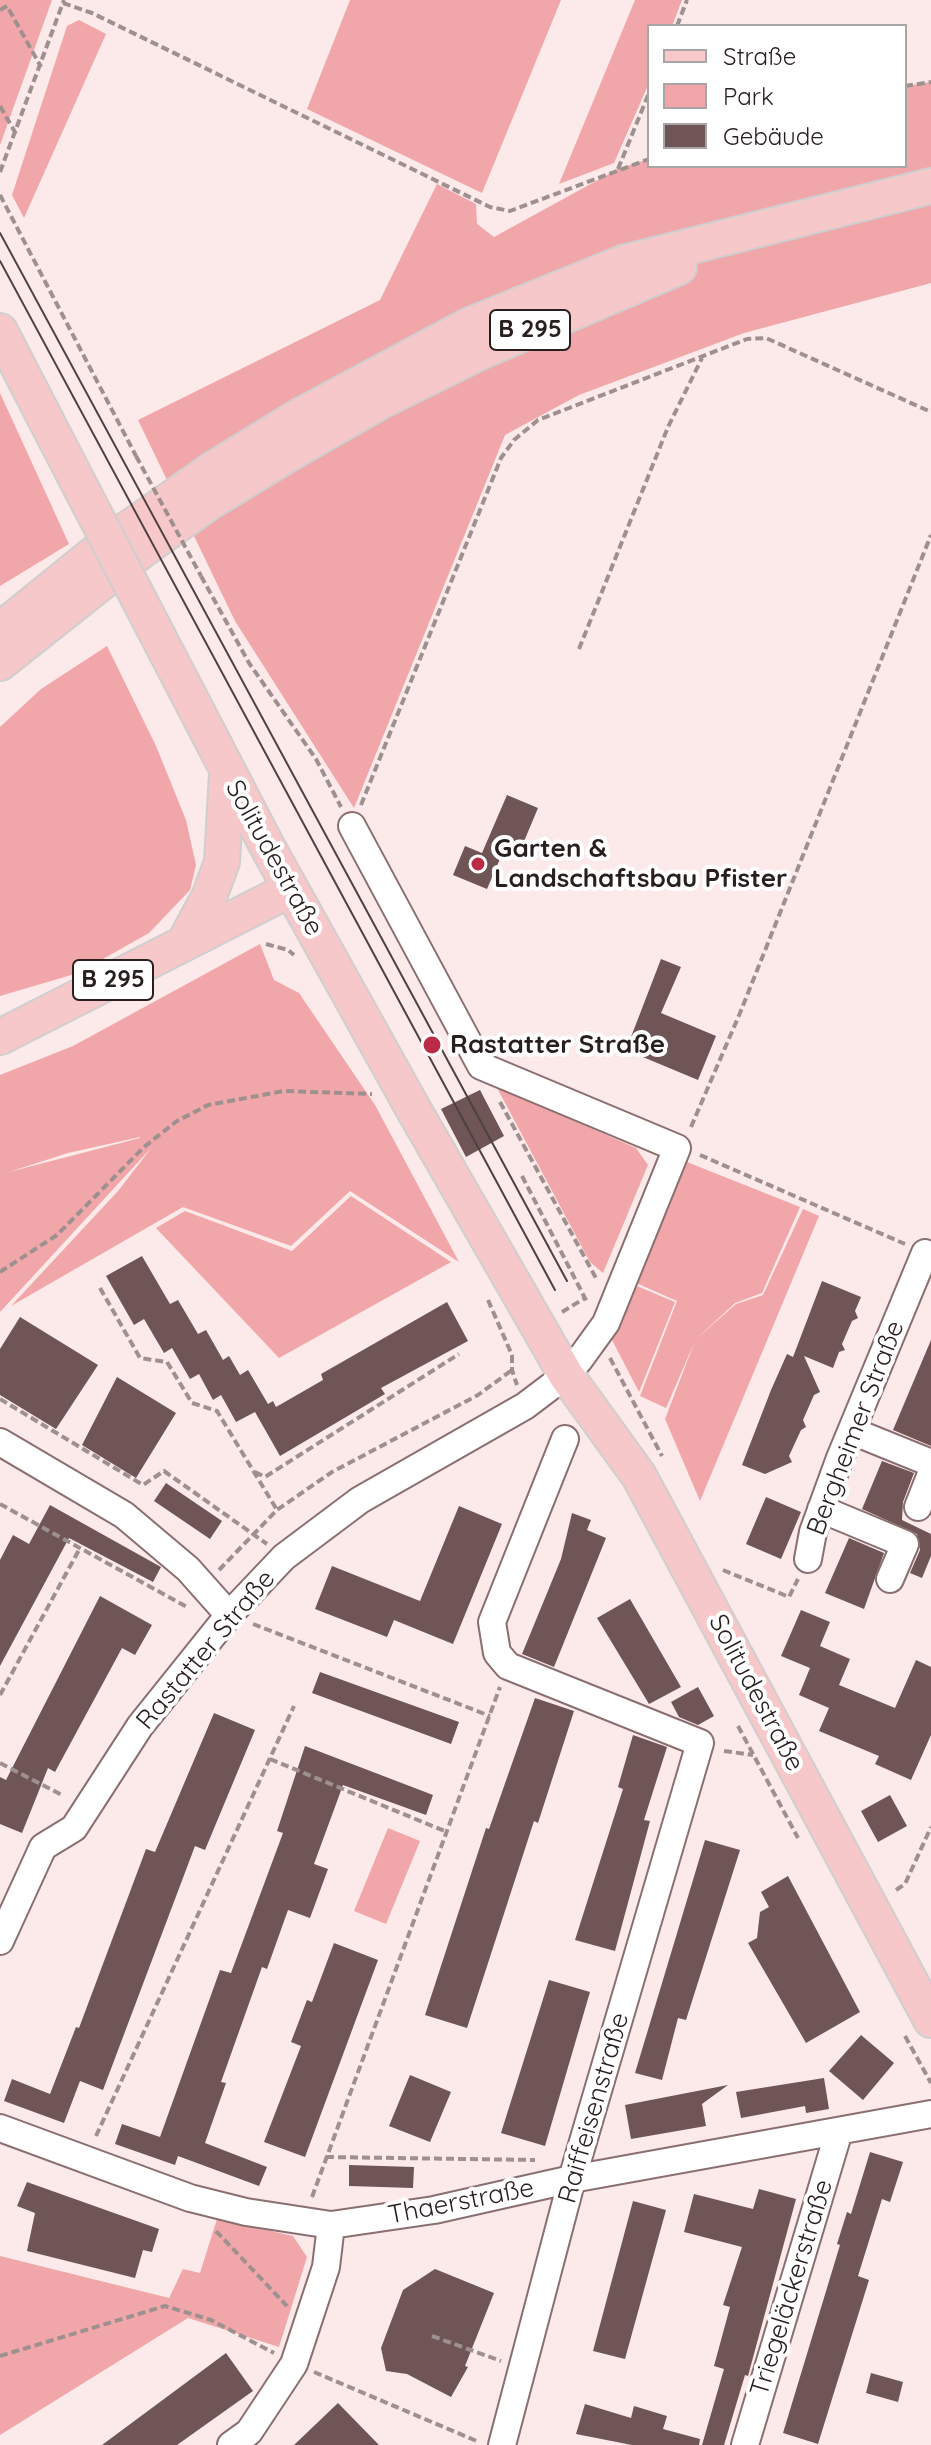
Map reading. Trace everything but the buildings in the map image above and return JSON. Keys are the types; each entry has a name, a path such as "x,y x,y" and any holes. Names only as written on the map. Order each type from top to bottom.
{"main road":[{"name":"B 295","path":"0,630 47,590 212,470 300,416 470,325 623,263 931,186"},
{"name":"B 295","path":"0,663 118,568 208,503 381,401 482,351 778,224"},
{"name":"Solitudestraße","path":"0,331 291,889 566,1375 639,1476 916,2024"},
{"name":"B 295","path":"0,610 18,599 47,590"},
{"name":"B 295","path":"184,943 209,897 222,862 227,771"},
{"name":"B 295","path":"0,1037 291,889"},
{"name":"B 295","path":"0,1020 41,1015"}],"street":[{"path":"352,826 481,1066 677,1148 606,1323 566,1375"},
{"name":"Bergheimer Straße","path":"808,1559 821,1509 928,1254"},
{"name":"Rastatter Straße","path":"0,1941 43,1847 74,1828 140,1726 229,1615 284,1557 360,1500 525,1406 566,1375"},
{"path":"852,1431 931,1463"},
{"path":"565,1439 492,1622 497,1653 508,1666 700,1743"},
{"path":"0,1442 124,1515 188,1569 229,1615"},
{"path":"918,1507 931,1474"},
{"path":"821,1509 905,1544 890,1579"},
{"name":"Raiffeisenstraße","path":"504,2444 575,2170 700,1743"},
{"name":"Thaerstraße","path":"0,2128 190,2198 302,2222 331,2225 434,2210 575,2170 839,2131 931,2114"},
{"name":"Triegeläckerstraße","path":"745,2445 839,2131"},
{"path":"231,2445 249,2432 294,2364 326,2267 331,2225"}],"path":[{"path":"678,24 687,0"},
{"path":"0,172 64,2 490,207 510,211 647,160"},
{"path":"0,10 8,3 42,67"},
{"path":"907,86 931,82"},
{"path":"618,169 647,98"},
{"path":"0,106 16,134"},
{"path":"0,195 136,456 249,663 316,759 352,826"},
{"path":"352,826 501,458 514,440 538,420 585,398 747,339 766,338 931,412"},
{"path":"579,649 668,427 703,356"},
{"path":"928,1254 693,1152 677,1148 692,1126 740,1013 931,535"},
{"path":"481,1066 592,1276 620,1292"},
{"path":"0,1272 57,1235 144,1147 177,1121 208,1105 284,1091 378,1095"},
{"path":"522,1176 586,1298"},
{"path":"100,1288 140,1358 167,1362 192,1403 217,1411 277,1510"},
{"path":"253,1471 265,1477 459,1354"},
{"path":"0,1504 188,1607 252,1533 277,1510 332,1472 478,1395 512,1370"},
{"path":"0,1399 143,1485 164,1471 284,1557"},
{"path":"0,1695 80,1548"},
{"path":"721,1569 789,1597 808,1559"},
{"path":"229,1615 490,1716"},
{"path":"302,2222 508,1666"},
{"path":"86,2160 294,1706"},
{"path":"732,1714 805,1850"},
{"path":"700,1743 737,1755 753,1755"},
{"path":"270,1759 447,1832"},
{"path":"0,1763 88,1808"},
{"path":"896,1890 905,1884 931,1827"},
{"path":"916,2024 923,2069 931,2083"},
{"path":"923,2069 931,2064"},
{"path":"326,2157 575,2170"},
{"path":"190,2198 200,2216 307,2328"},
{"path":"0,2356 165,2306 211,2320 294,2364 504,2444"},
{"path":"432,2336 523,2368"}],"green space":[{"path":"0,0 52,0 0,145"},
{"path":"350,0 561,0 482,193 307,109"},
{"path":"635,0 682,0 673,24 647,24 647,88 614,163 559,184"},
{"path":"79,20 106,34 24,218 12,195 67,26"},
{"path":"931,82 931,283 744,333 579,395 505,435 354,808 235,621 138,420 380,300 437,184 476,204 477,224 494,237 618,169 647,160 647,168 907,168 907,86"},
{"path":"0,393 69,544 0,586"},
{"path":"107,646 156,746 186,820 196,865 190,890 149,933 78,973 0,996 0,727 41,689"},
{"path":"260,944 274,980 299,993 375,1105 459,1262 350,1191 291,1246 183,1207 11,1306 118,1191 152,1147 0,1312 0,1075 73,1046","holes":["140,1138 9,1172 68,1153"]},
{"path":"496,1086 636,1148 648,1165 603,1273 590,1262"},
{"path":"687,1162 800,1207 762,1293 735,1303 695,1340 736,1304 763,1295 803,1209 819,1216 700,1501 665,1419 695,1341 666,1408 640,1396 677,1301 634,1282"},
{"path":"351,1196 451,1262 279,1358 156,1228 185,1211 292,1251"},
{"path":"632,1284 675,1302 639,1392 611,1338"},
{"path":"388,1828 420,1841 386,1924 354,1911"},
{"path":"217,2219 293,2236 307,2257 279,2347 188,2318 0,2435 0,2256 169,2298 183,2269 200,2273"}],"tram line":[{"path":"0,233 567,1281"},
{"path":"0,261 555,1290"}],"place":[{"name":"Garten & Landschaftsbau Pfister","path":"478,864"},
{"name":"Rastatter Straße","path":"432,1045"}]}
